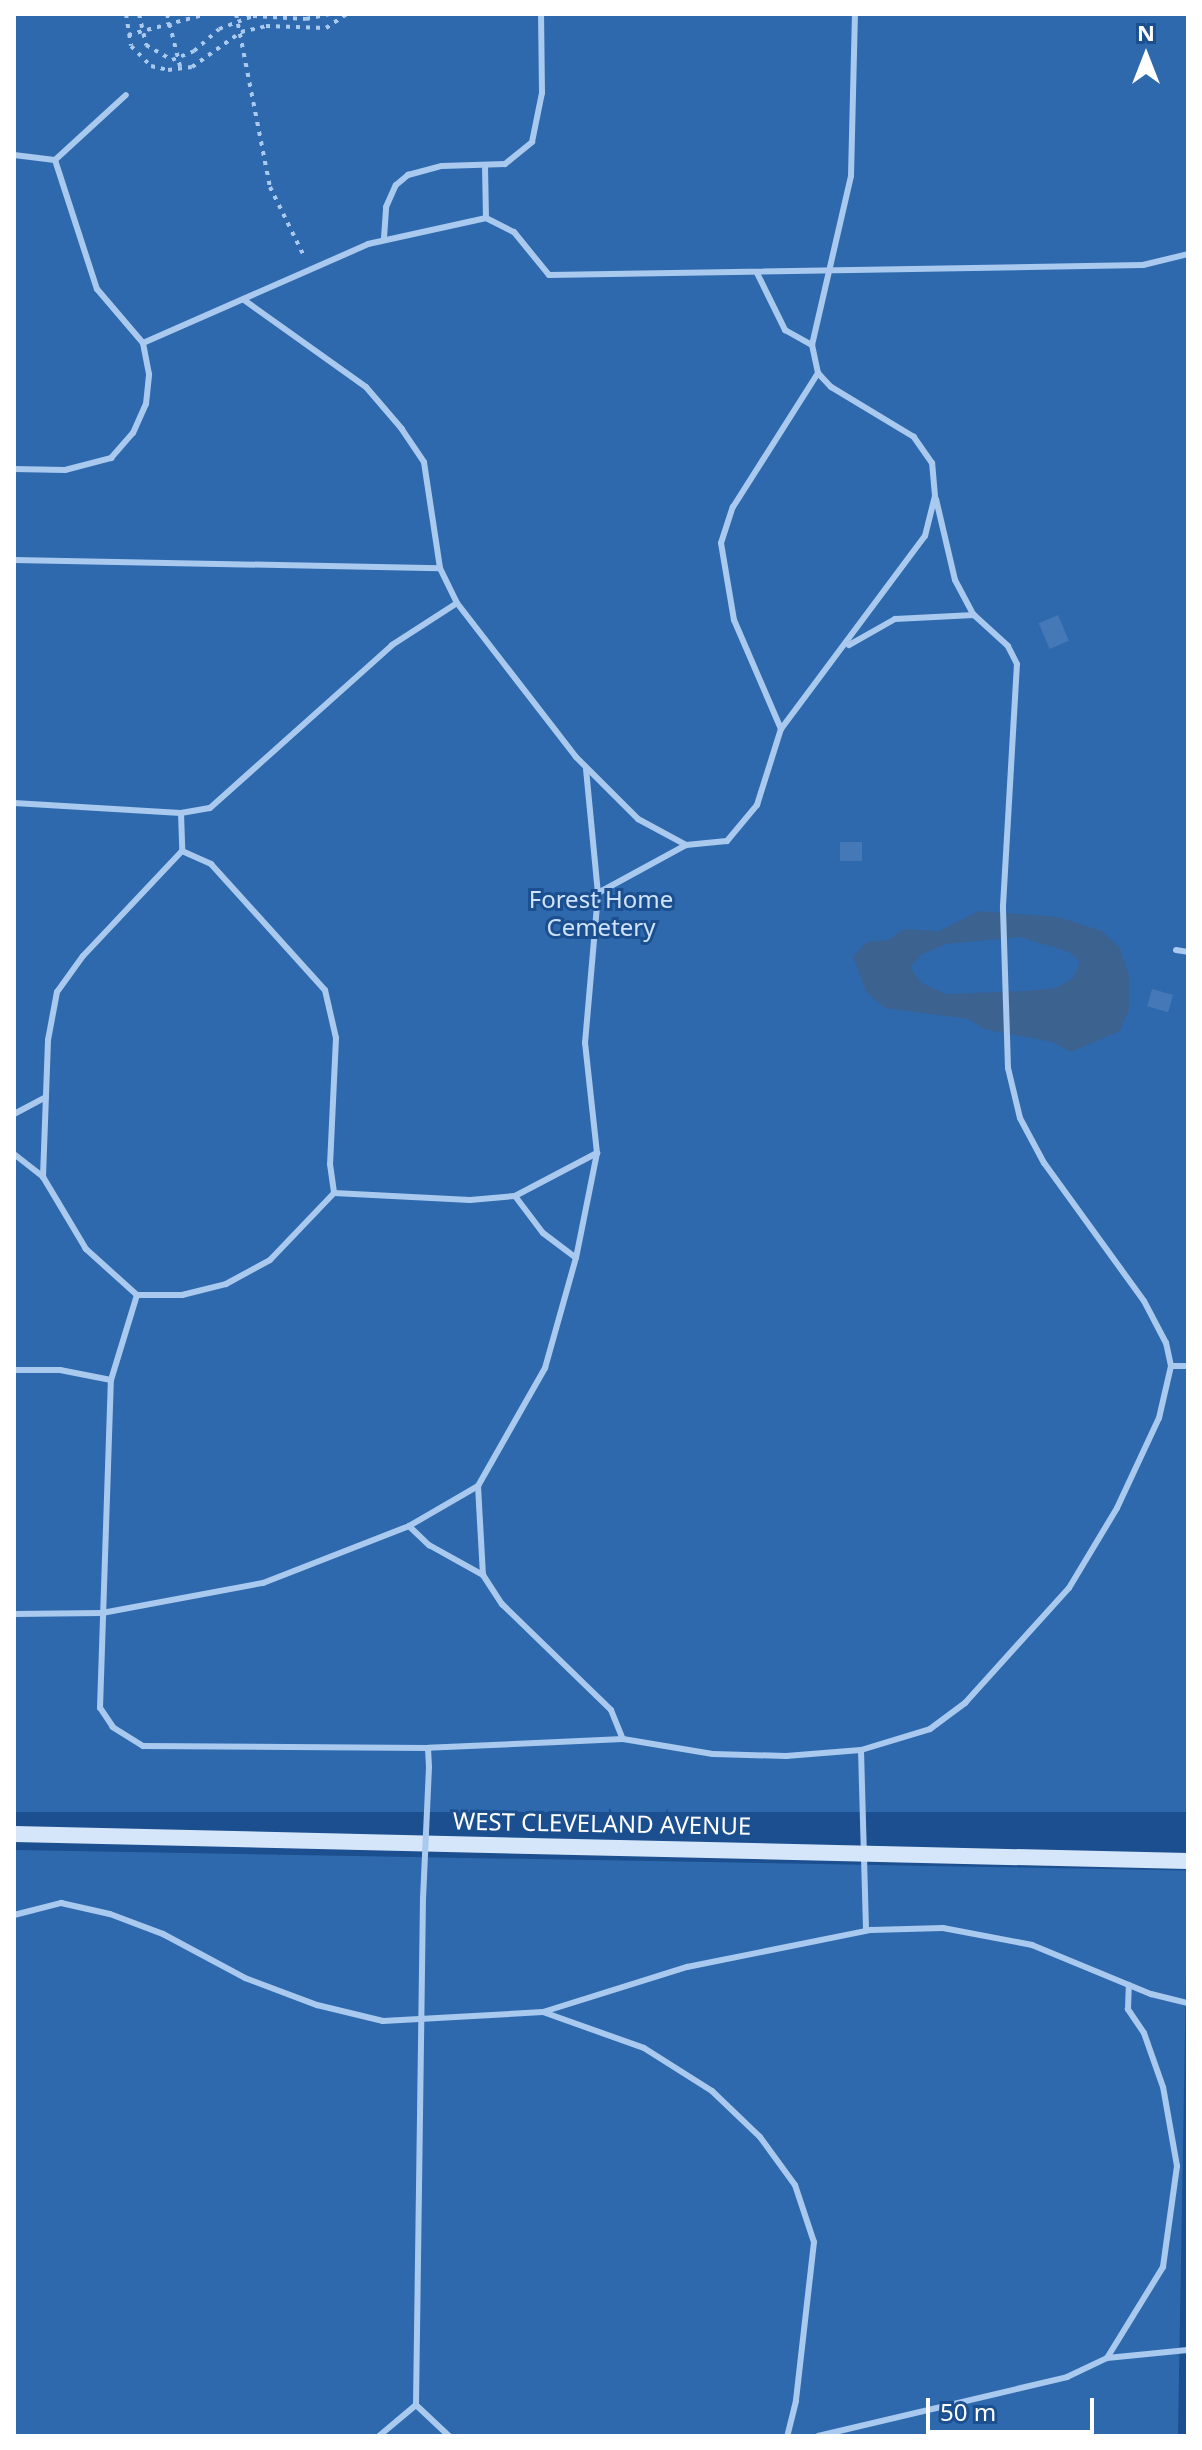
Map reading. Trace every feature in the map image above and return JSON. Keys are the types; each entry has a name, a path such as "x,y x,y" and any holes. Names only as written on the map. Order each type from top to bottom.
{"street":[{"name":"WEST CLEVELAND AVENUE","path":"14,1834 1188,1861"}],"lane":[{"path":"384,238 386,207 396,185 408,175 442,166 485,166 520,156 539,123 541,14"},
{"path":"137,1295 111,1380 100,1708 113,1727 143,1746 428,1748 623,1739 713,1754 786,1756 861,1750 930,1729 965,1703 1069,1588 1123,1496 1159,1418 1171,1366 1166,1343 1144,1301 1044,1163 1020,1118 1007,1048 1006,868 1020,680 1008,646 974,615 955,580 935,496 932,463 914,437 831,387 818,373 812,345 851,176 855,14"},
{"path":"14,155 55,160 126,95"},
{"path":"14,469 65,470 111,458 133,433 146,404 149,374 143,343 97,289 55,160"},
{"path":"485,166 486,218"},
{"path":"143,343 384,238 486,218 514,232 549,275 1143,265 1188,254"},
{"path":"757,273 785,330 812,345"},
{"path":"244,300 366,387 402,429 424,462 440,568 457,603 586,769 638,819 686,845"},
{"path":"781,729 734,620 721,543 733,507 818,373"},
{"path":"598,893 686,845 727,841 757,805 781,729 849,645 925,536 935,496"},
{"path":"14,560 440,568"},
{"path":"14,803 181,813 210,808 392,645 457,603"},
{"path":"849,645 895,619 974,615"},
{"path":"14,1614 102,1613 263,1583 409,1526 478,1486 545,1368 576,1258 597,1153 585,1043 598,893 586,769"},
{"path":"43,1177 46,1097 57,992 83,956 182,851 181,813"},
{"path":"182,851 211,864 325,990 336,1038 330,1164 334,1193"},
{"path":"1176,950 1188,952"},
{"path":"14,1114 46,1097"},
{"path":"14,1154 43,1177 86,1249 137,1295 182,1295 226,1284 270,1260 334,1193 470,1200 515,1196 597,1153"},
{"path":"515,1196 543,1233 576,1258"},
{"path":"1171,1366 1188,1366"},
{"path":"14,1370 60,1370 111,1380"},
{"path":"478,1486 483,1575"},
{"path":"409,1526 429,1545 483,1575 502,1604 611,1710 623,1739"},
{"path":"428,1748 416,2405 449,2436"},
{"path":"861,1750 866,1930"},
{"path":"14,1915 61,1903 110,1914 245,1978 317,2005 383,2021 543,2012 687,1967 866,1930 943,1928 1032,1945 1129,1985 1188,2003"},
{"path":"1107,2358 1163,2267 1177,2166 1163,2087 1144,2033 1128,2009 1129,1985"},
{"path":"543,2012 644,2048 712,2091 760,2137 795,2185 814,2242 811,2294 787,2436"},
{"path":"822,2435 1067,2377 1107,2358 1188,2350"},
{"path":"379,2436 416,2405"}],"path":[{"path":"126,14 131,46 151,66 181,70 241,32 280,26 326,28 345,15"},
{"path":"139,14 139,32 153,54 178,59 238,21 277,15 306,19 329,14"},
{"path":"167,14 181,70"},
{"path":"127,35 207,14"},
{"path":"236,14 270,187 311,271"},
{"path":"277,15 280,26"}],"green space":[{"name":"Forest Home Cemetery","path":"14,14 1188,14 1188,1812 14,1812"},
{"path":"14,1850 1188,1870 1178,2436 14,2436"}],"shaded area":[{"path":"979,911 1058,917 1102,931 1120,948 1129,976 1129,1010 1120,1031 1071,1052 1052,1042 984,1029 968,1019 885,1008 866,992 853,956 867,942 888,940 903,929 939,931","holes":["1020,937 1069,952 1080,962 1073,978 1056,988 945,994 922,983 910,968 921,955 946,944"]}],"building":[{"path":"1058,615 1069,641 1050,649 1039,623"},
{"path":"840,842 862,842 862,861 840,861"},
{"path":"1152,989 1173,995 1168,1012 1147,1006"}]}
